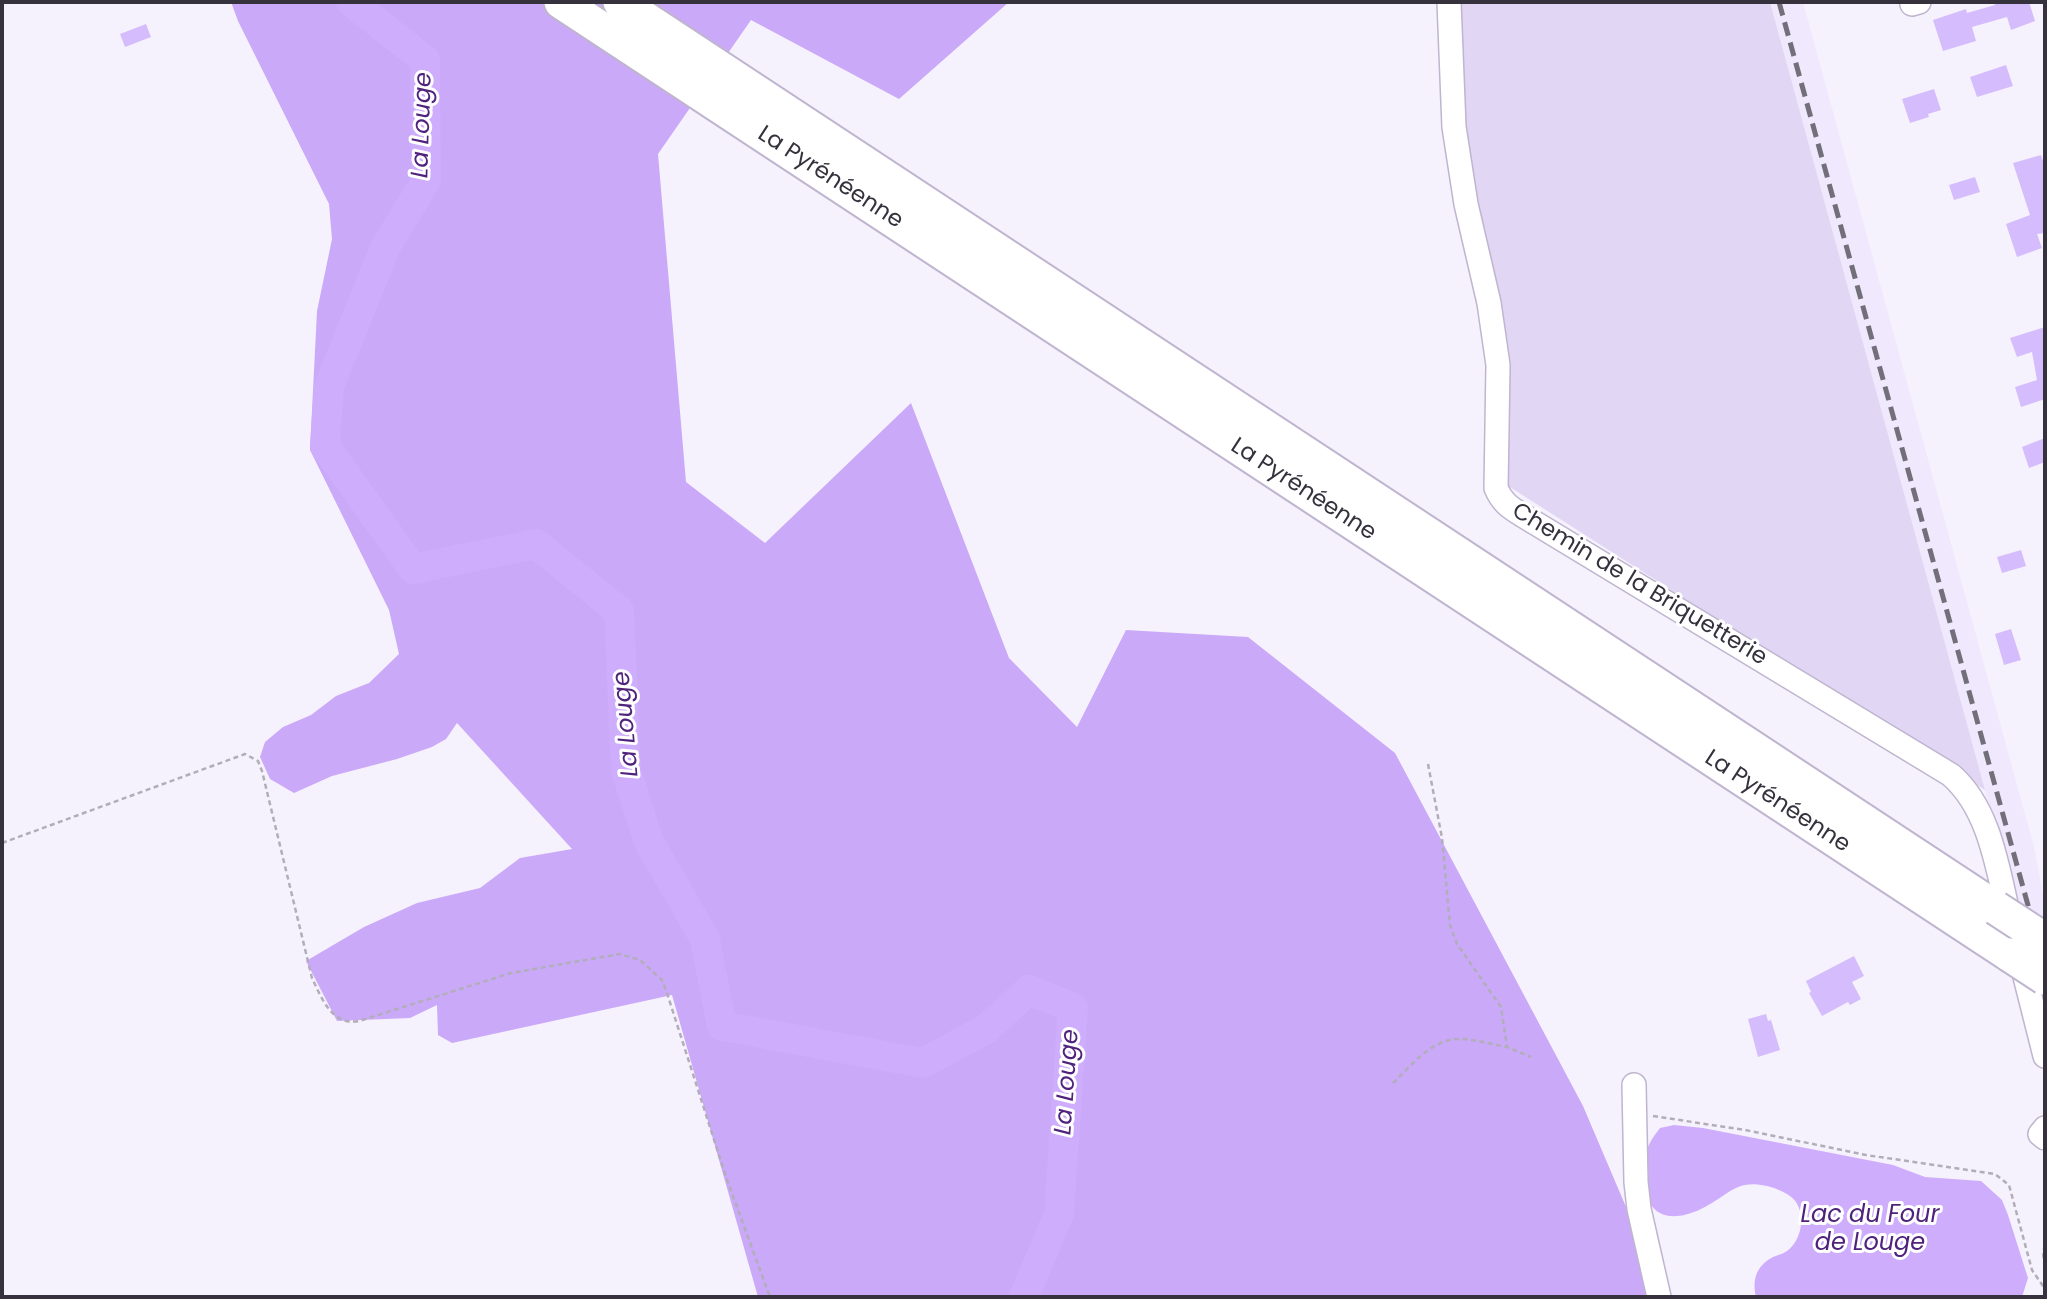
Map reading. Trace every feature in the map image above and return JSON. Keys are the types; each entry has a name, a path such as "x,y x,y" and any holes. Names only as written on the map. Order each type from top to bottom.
{"highway":[{"name":"La Pyrénéenne","path":"561,2 2045,978"},
{"name":"La Pyrénéenne","path":"620,2 2045,940"}],"street":[{"name":"Chemin de la Briquetterie","path":"1449,2 1454,127 1466,204 1489,303 1498,365 1496,488 1500,498 1506,505 1533,522 1933,762 1960,783 1976,807 1990,843 2045,1056"},
{"path":"1634,1085 1639,1209 1659,1297"},
{"path":"2045,1128 2040,1134 2045,1138"}],"path":[{"path":"2,843 245,754 258,761 262,771 312,978 325,1005 340,1020 349,1023 359,1021 511,974 620,954 640,960 662,980 666,990 726,1177 769,1297"},
{"path":"1428,764 1442,838 1450,925 1457,944 1501,1007 1507,1047"},
{"path":"1393,1083 1425,1053 1440,1043 1460,1039 1507,1047 1531,1057"},
{"path":"1634,1113 1745,1130 1866,1155 1994,1174 2009,1185 2032,1270 2045,1289"},
{"path":"2045,1245 2045,1266"}],"shaded area":[{"path":"231,2 1009,2 899,99 751,20 658,154 686,482 765,543 911,403 1009,658 1077,727 1126,630 1248,637 1395,753 1583,1106 1655,1275 1659,1297 758,1297 672,995 452,1043 438,1035 437,1005 410,1018 337,1021 306,961 364,927 417,903 480,888 520,858 572,849 457,723 446,739 432,747 332,776 294,793 270,779 260,757 265,742 283,727 311,715 336,696 369,683 399,654 389,610 310,450 317,311 332,239 329,204"},
{"path":"1456,2 1770,2 1985,790 1505,484 1468,155"},
{"path":"1770,2 1803,2 2034,847 2045,905 2045,1030 1985,790"}],"water":[{"name":"Lac du Four de Louge","path":"1674,1125 1703,1128 1893,1165 1925,1177 1981,1181 2002,1200 2008,1215 2028,1278 2022,1297 1756,1297 1755,1279 1759,1269 1773,1257 1792,1247 1799,1235 1799,1208 1789,1195 1783,1192 1751,1184 1734,1189 1711,1204 1690,1213 1680,1216 1662,1214 1650,1203 1647,1194 1645,1159 1651,1141 1660,1128"}],"building":[{"path":"1994,2 2029,2 2035,21 2011,30 2007,17 1972,27 1976,41 1943,51 1933,20 1966,9 1967,13 1995,5"},
{"path":"146,24 151,37 125,47 120,34"},
{"path":"2006,65 2013,86 1977,97 1970,77"},
{"path":"1934,89 1941,110 1910,123 1902,99"},
{"path":"2041,155 2045,167 2045,233 2037,234 2042,248 2017,257 2006,224 2030,215 2013,163"},
{"path":"1975,177 1980,192 1954,200 1949,185"},
{"path":"2045,327 2045,399 2021,407 2015,387 2037,380 2032,352 2017,357 2010,338"},
{"path":"2045,438 2045,462 2029,468 2022,447"},
{"path":"2021,550 2026,566 2002,573 1997,557"},
{"path":"2011,629 2021,660 2004,665 1995,634"},
{"path":"1854,956 1864,976 1852,982 1861,999 1850,1005 1848,1002 1822,1016 1809,993 1811,992 1806,981"},
{"path":"1766,1014 1768,1021 1771,1020 1780,1050 1758,1057 1748,1019"}],"waterway":[{"name":"La Louge","path":"351,2 425,60 426,181 386,246 329,386 325,446 413,569 536,544 619,611 626,771 649,842 705,939 722,1026 923,1063 986,1029 1029,990 1073,1008 1059,1214 1024,1297"}],"railway":[{"path":"1779,2 2045,967"}]}
